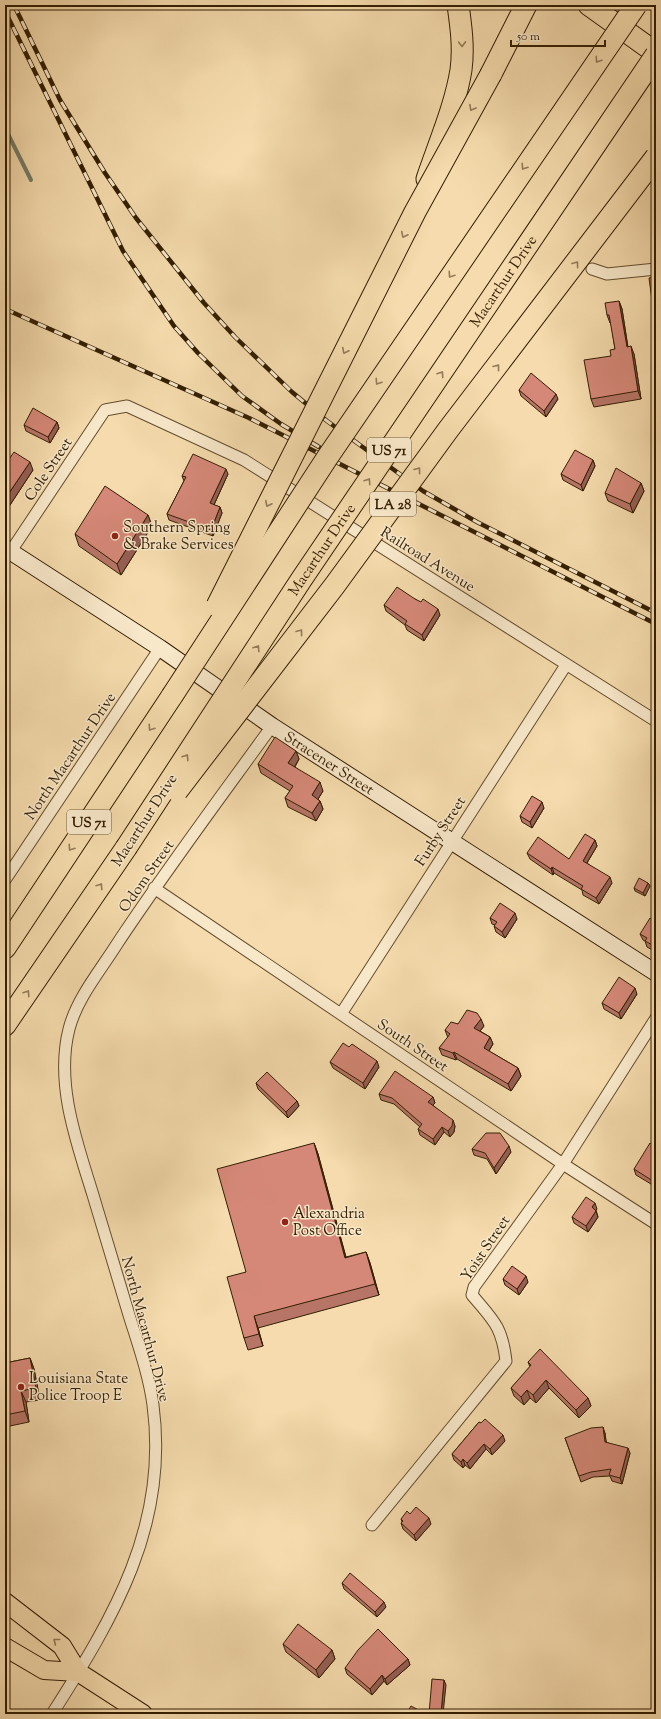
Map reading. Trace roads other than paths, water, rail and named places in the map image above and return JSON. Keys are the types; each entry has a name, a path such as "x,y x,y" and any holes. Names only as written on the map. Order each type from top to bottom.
{"highway":[{"path":"415,212 453,104 461,70 462,46 458,5"},
{"path":"172,696 415,212 491,74 526,5"},
{"path":"589,5 656,54"},
{"name":"US 71","path":"5,948 327,458 636,5"},
{"name":"Macarthur Drive","path":"5,1025 126,848 301,580 656,54"},
{"name":"LA 28","path":"126,848 187,780 230,724 335,585 439,442 656,157"}],"main road":[{"path":"5,1602 62,1646 78,1672 143,1714"},
{"path":"5,1647 44,1670 78,1672"}],"street":[{"path":"592,270 607,274 656,269"},
{"name":"Railroad Avenue","path":"114,407 127,406 244,460 656,721"},
{"name":"Cole Street","path":"8,550 105,410 114,407"},
{"name":"Stracener Street","path":"8,550 160,648 272,726 656,973"},
{"name":"North Macarthur Drive","path":"5,880 160,648"},
{"name":"Furby Street","path":"341,1014 566,665"},
{"name":"Odom Street","path":"66,1053 68,1031 76,1007 154,888 272,726"},
{"name":"South Street","path":"154,888 563,1164 656,1224"},
{"name":"Yoist Street","path":"372,1525 506,1361 504,1342 498,1327 472,1295 474,1286 563,1164 656,1018"},
{"name":"North Macarthur Drive","path":"52,1714 78,1672 130,1575 142,1543 151,1504 156,1467 153,1404 141,1354 80,1155 65,1084 66,1053"}],"waterway":[{"path":"5,128 31,180"}],"railway":[{"path":"14,5 60,100 105,173 136,218 204,303 235,337 292,392 327,421 423,491 477,522 656,613"},
{"path":"5,11 123,251 174,326 198,353 242,396 281,424 319,447"},
{"path":"5,309 249,418 656,624"}],"place":[{"name":"Southern Spring & Brake Services","path":"115,536"},
{"name":"Alexandria Post Office","path":"285,1222"},
{"name":"Louisiana State Police Troop E","path":"21,1387"}]}
